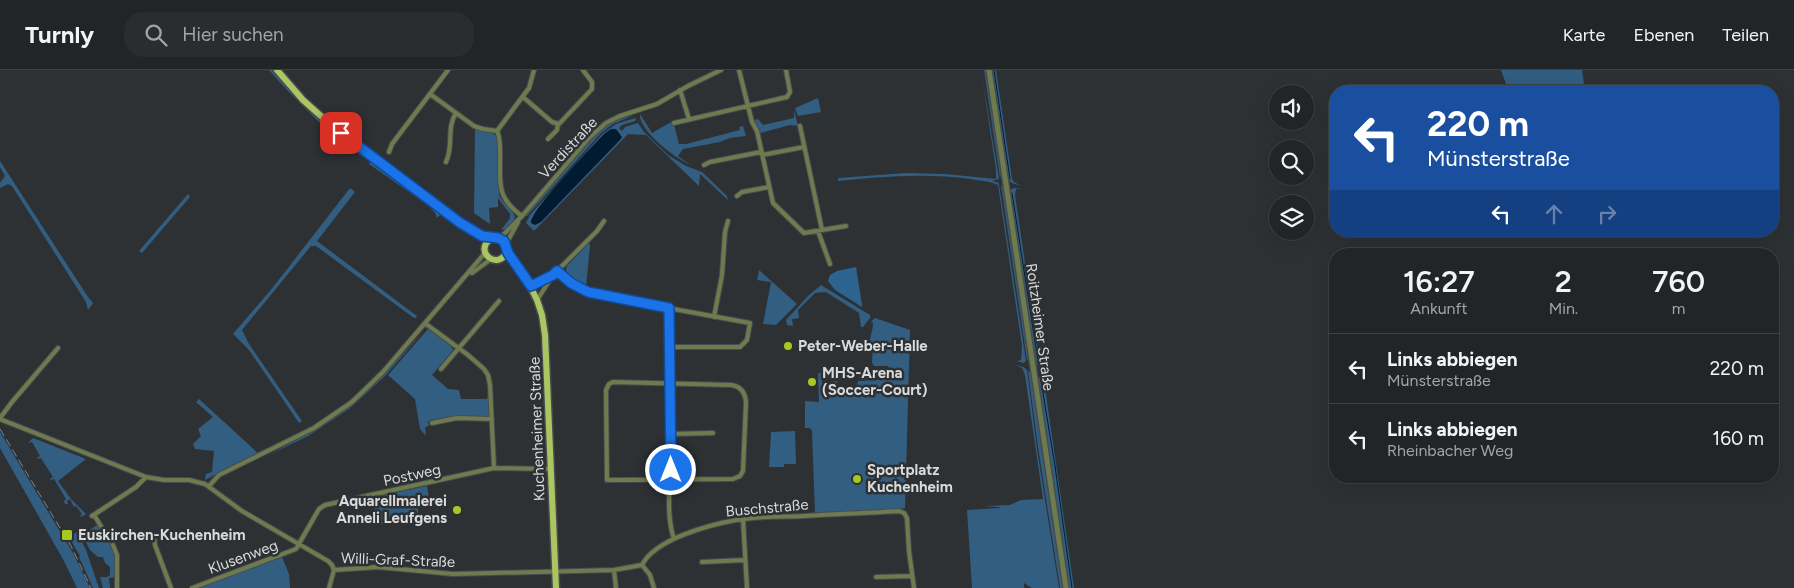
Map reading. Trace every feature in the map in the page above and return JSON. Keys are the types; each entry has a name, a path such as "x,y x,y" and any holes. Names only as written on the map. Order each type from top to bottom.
{"main road":[{"path":"277,70 302,100 362,150 459,222 482,236 500,238 506,247 505,254 500,259 491,259 481,242 459,222"},
{"path":"485,250 488,241 492,238"},
{"name":"Kuchenheimer Straße","path":"506,247 531,286 542,315 545,335 556,588"},
{"name":"Kuchenheimer Straße","path":"500,259 523,274"}],"street":[{"path":"389,152 392,144 448,70"},
{"path":"522,216 507,203 502,194 498,133 531,84 534,70"},
{"path":"548,139 557,130 558,124 592,89 592,82 583,70"},
{"name":"Verdistraße","path":"500,238 522,216 582,146 606,123 620,116 657,104 680,90 721,70"},
{"path":"739,70 752,122 757,131 774,205 800,231 805,233 846,226"},
{"path":"674,123 785,97 789,94 786,70"},
{"name":"Roitzheimer Straße","path":"989,70 1066,588"},
{"path":"680,90 689,119"},
{"path":"430,94 479,128 498,133"},
{"path":"523,97 552,122 558,124"},
{"path":"446,162 450,154 451,120 456,113"},
{"path":"800,126 820,231 830,264"},
{"path":"704,165 710,162 804,146"},
{"path":"737,196 742,192 769,186"},
{"name":"Verdistraße","path":"506,247 522,216"},
{"path":"537,300 553,275 598,231 604,221"},
{"path":"714,317 722,275 725,232 728,221"},
{"path":"209,486 219,475 285,444 332,417 373,383 466,277 485,250"},
{"path":"466,277 491,259"},
{"path":"557,271 571,283 588,292 750,323 747,340 740,347 670,347"},
{"path":"531,286 553,275"},
{"path":"441,369 499,301"},
{"path":"669,308 670,520 674,539"},
{"path":"426,324 459,348 487,373 490,385 494,468"},
{"path":"0,419 58,348"},
{"path":"670,383 736,386 743,391 746,402 742,471 740,476 733,479 607,480 607,387 609,384 670,383"},
{"path":"432,423 457,418 492,419"},
{"name":"Willi-Graf-Straße","path":"0,419 146,477 194,480 209,486 242,511 328,562 334,570 378,568 453,574 555,570"},
{"path":"671,434 713,433"},
{"name":"Postweg","path":"299,544 319,509 325,505 494,468 551,469"},
{"path":"104,531 93,515 136,487 146,477"},
{"name":"Buschstraße","path":"642,565 649,555 663,544 709,526 743,519 900,512 904,513 907,518 912,576"},
{"path":"743,519 746,588"},
{"path":"154,537 155,545 171,588"},
{"name":"Klusenweg","path":"192,588 290,552 296,549 299,544"},
{"path":"113,545 117,556 118,588"},
{"path":"702,562 745,560"},
{"path":"555,570 614,570 642,565 650,575 654,588"},
{"path":"329,588 334,570"},
{"path":"614,570 616,588"},
{"path":"876,577 912,576 914,588"}],"shaded area":[{"path":"269,70 272,70 311,112 364,155 364,158 321,124"},
{"path":"981,70 999,179 992,181 999,183 1026,361 1023,363 1017,361 1021,360 1022,346 998,185 971,179 938,176 838,181 838,178 906,173 945,174 996,179"},
{"path":"984,70 987,70 1002,173 1000,178"},
{"path":"992,70 996,70 1012,179 1021,186 1012,183 1008,179"},
{"path":"1501,70 1582,70 1584,85 1507,85"},
{"path":"818,98 821,112 798,116 795,108"},
{"path":"794,110 798,126 790,125 760,133 754,120 758,119 763,125 794,118"},
{"path":"640,114 652,133 673,121 679,144 686,144 740,130 739,127 743,126 746,136 683,149 678,156 689,164 658,143 645,128"},
{"path":"634,115 613,124 601,133 525,216 563,170 598,133 613,121"},
{"path":"635,118 635,121 622,125 619,128 622,131 625,127 638,123 644,132 668,155 686,166 702,172 727,196 728,200 700,174 699,186 646,135 628,134 534,231 526,223 530,215 602,134 616,124"},
{"path":"475,128 493,133 497,137 499,195 515,217 506,229 501,230 510,218 510,214 498,198 498,207 489,208 490,224 474,213"},
{"path":"611,129 616,129 622,137 620,140 541,222 535,225 531,223 551,192 604,134"},
{"path":"368,158 394,179 396,178 455,222 454,224 441,214 437,218 429,206 369,164 370,162 366,159"},
{"path":"0,161 93,303 88,310 86,302 12,186 8,184 0,188 0,183 5,176 0,167"},
{"path":"1001,185 1004,189 1029,358 1027,360"},
{"path":"350,188 355,192 317,241 417,316 414,318 316,246 311,246 242,330 249,344 302,421 299,423 249,350 233,334 274,286"},
{"path":"1014,188 1022,189 1016,189 1015,195 1039,359 1046,371 1039,367 1035,361 1010,196 1010,190"},
{"path":"188,194 190,197 142,253 139,251"},
{"path":"589,243 586,287 567,276 566,267"},
{"path":"856,267 862,307 835,290 828,281 830,275 837,271"},
{"path":"759,270 797,304 776,325 763,324 771,282 757,280"},
{"path":"821,285 870,315 870,318 863,327 861,327 859,313 826,292 815,293 798,310 799,318 792,319 793,326 787,325 786,320"},
{"path":"875,318 910,330 905,508 897,510 815,513 812,431 810,428 805,428 805,401 819,402 818,373 822,373 822,383 837,381 837,389 856,388 858,381 889,379 888,366 874,366 872,363 873,346 870,346 870,343 873,323 871,322"},
{"path":"428,329 451,345 453,350 432,375 448,389 459,390 461,399 487,399 488,396 490,415 486,417 458,417 431,420 428,422 429,426 425,427 426,436 420,429 415,399 388,375"},
{"path":"425,330 384,377 349,409 308,436 267,456 322,426 347,409 375,384"},
{"path":"1013,364 1027,370 1037,449 1059,588 1032,588 1024,583 1024,588 972,588 967,510 1000,508 983,506 1010,505 1021,500 1043,499 1025,375 1022,368"},
{"path":"1028,371 1033,379 1064,588 1060,588"},
{"path":"1043,374 1074,588 1069,588 1039,390 1038,379"},
{"path":"199,399 259,454 205,480 206,474 212,472 214,451 195,449 193,444 201,436 198,429 213,417 196,402"},
{"path":"795,431 796,464 784,464 784,467 769,467 771,432"},
{"path":"0,432 73,553 90,588 77,588 64,561 0,448"},
{"path":"33,438 86,459 58,481 71,499 86,514 81,517 82,514 76,506 74,507 70,499 67,501 68,504 65,504 64,501 66,499 54,479 50,479 53,477 41,458 37,458 40,456 32,442 28,443"},
{"path":"427,486 429,499 417,501 419,519 376,525 374,497"},
{"path":"97,525 102,534 108,530 116,543 111,545 115,553 115,577 109,578 110,588 103,588 100,577 110,575 110,567 105,563 103,557 98,557 90,550 82,535"},
{"path":"77,532 86,550 99,588 93,588 80,556 69,537"},
{"path":"282,557 289,574 290,588 198,588"}],"waterway":[{"path":"994,70 1010,179"},
{"path":"1012,193 1038,361"},
{"path":"1041,381 1072,588"}],"railway":[{"path":"0,429 71,546 91,588"}],"place":[{"name":"Peter-Weber-Halle","path":"788,346"},
{"name":"MHS-Arena (Soccer-Court)","path":"812,382"},
{"name":"Sportplatz Kuchenheim","path":"857,479"},
{"name":"Aquarellmalerei Anneli Leufgens","path":"457,510"},
{"name":"Euskirchen-Kuchenheim","path":"67,535"}],"route":[{"path":"341,133 459,222 482,236 498,238 504,241 510,257 531,286 557,271 571,283 588,292 669,308 671,470"}]}
